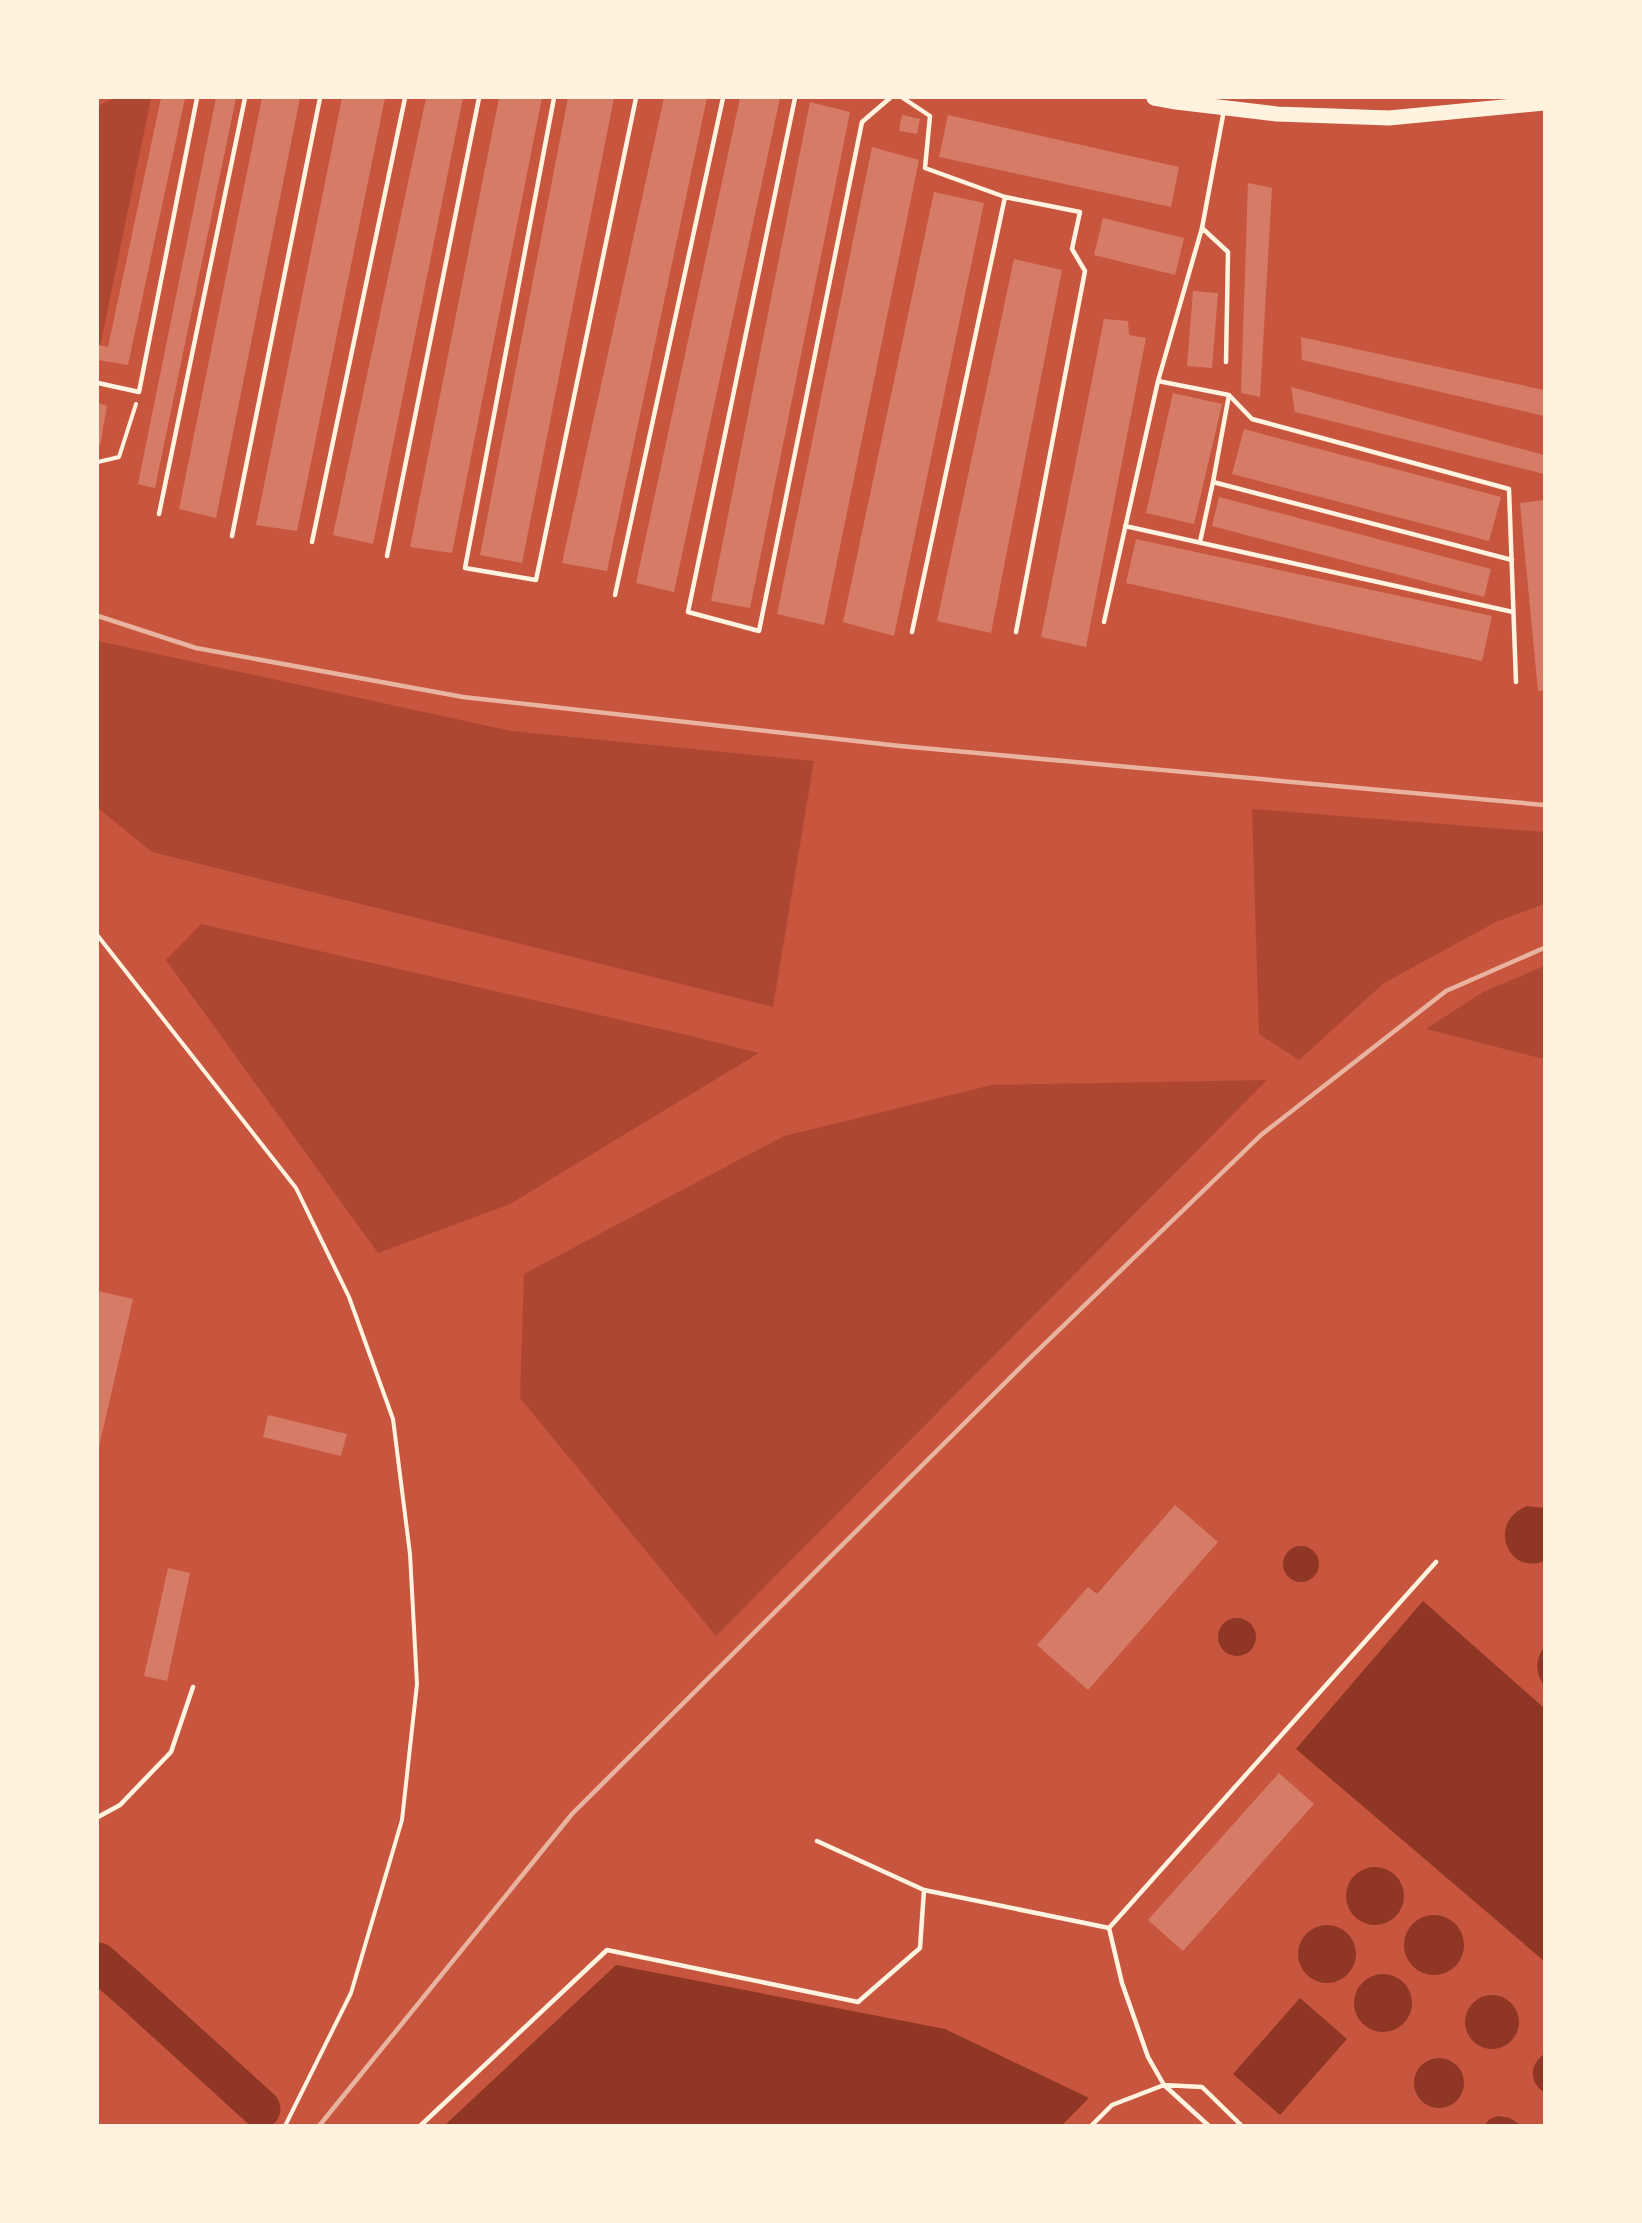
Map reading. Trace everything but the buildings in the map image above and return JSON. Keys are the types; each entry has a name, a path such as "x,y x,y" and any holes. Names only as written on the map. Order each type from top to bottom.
{"main road":[{"path":"1154,98 1276,114 1389,118 1545,102"}],"lane":[{"path":"98,383 140,392 197,98"},
{"path":"159,514 245,98"},
{"path":"232,536 320,98"},
{"path":"312,542 405,98"},
{"path":"387,556 479,98"},
{"path":"554,98 465,568 536,580 636,98"},
{"path":"615,595 723,98"},
{"path":"795,98 688,612 759,631 862,122 890,98"},
{"path":"903,98 930,116 925,168 1005,196 1080,212 1072,249 1085,271 1016,632"},
{"path":"1104,622 1158,381 1202,228 1224,107"},
{"path":"912,633 1005,196"},
{"path":"1202,228 1228,252 1226,362"},
{"path":"1158,381 1228,395 1252,419 1509,489 1516,682"},
{"path":"1200,542 1228,395"},
{"path":"1213,482 1512,560"},
{"path":"1125,526 1513,612"},
{"path":"1109,1928 1436,1562"},
{"path":"98,1817 120,1805 171,1752 193,1687"},
{"path":"817,1840 924,1890 1109,1928"},
{"path":"420,2126 607,1950 858,2002 920,1948 924,1890"},
{"path":"1109,1928 1122,1983 1148,2057 1164,2085 1209,2126"},
{"path":"1091,2126 1112,2105 1164,2085 1202,2087 1242,2126"}],"path":[{"path":"98,462 119,457 140,392"},
{"path":"98,936 296,1188 349,1297 393,1419 410,1554 417,1684 402,1820 351,1993 285,2126"}],"shaded area":[{"path":"114,98 151,98 100,347 98,346 98,106"},
{"path":"98,641 511,731 814,761 773,1007 152,852 98,808"},
{"path":"1252,809 1544,832 1544,904 1496,922 1384,983 1299,1060 1259,1034"},
{"path":"201,924 759,1053 510,1204 378,1253 166,960"},
{"path":"1544,966 1544,1059 1426,1029 1483,992"},
{"path":"1267,1080 716,1636 520,1398 524,1274 784,1136 992,1085"},
{"path":"1527,1506 1544,1508 1544,1561 1531,1564 1520,1561 1512,1554 1505,1534 1507,1523 1514,1514"},
{"path":"1301,1546 1313,1552 1319,1564 1313,1576 1301,1582 1289,1576 1283,1564 1289,1552"},
{"path":"1423,1601 1544,1708 1544,1961 1296,1749"},
{"path":"1237,1618 1250,1624 1256,1637 1250,1650 1237,1656 1224,1650 1218,1637 1224,1624"},
{"path":"1544,1647 1544,1685 1537,1666"},
{"path":"1375,1867 1386,1869 1399,1880 1404,1896 1402,1907 1391,1920 1375,1925 1364,1923 1351,1912 1346,1896 1348,1885 1359,1872"},
{"path":"1434,1915 1451,1920 1459,1928 1464,1945 1459,1962 1451,1970 1434,1975 1417,1970 1409,1962 1404,1945 1409,1928 1417,1920"},
{"path":"1321,1925 1333,1925 1348,1933 1356,1948 1356,1960 1348,1975 1333,1983 1321,1983 1306,1975 1298,1960 1298,1948 1306,1933"},
{"path":"616,1965 945,2029 1089,2098 1061,2126 445,2125"},
{"path":"1383,1974 1394,1976 1407,1987 1412,2003 1410,2014 1399,2027 1383,2032 1372,2030 1359,2019 1354,2003 1356,1992 1367,1979"},
{"path":"1492,1995 1502,1997 1511,2003 1517,2012 1519,2022 1517,2032 1511,2041 1502,2047 1492,2049 1482,2047 1473,2041 1467,2032 1465,2022 1467,2012 1473,2003 1482,1997"},
{"path":"1300,1998 1347,2039 1280,2115 1233,2074"},
{"path":"1544,2054 1544,2092 1533,2078 1533,2068"},
{"path":"1434,2058 1444,2058 1457,2065 1464,2078 1464,2088 1457,2101 1444,2108 1434,2108 1425,2104 1418,2097 1414,2088 1414,2078 1418,2069 1425,2062"},
{"path":"1498,2116 1510,2118 1520,2125 1484,2125 1490,2119"}],"waterway":[{"path":"98,1962 261,2109"}],"railway":[{"path":"98,616 196,648 463,697 900,746 1544,805"},
{"path":"319,2126 572,1814 1030,1358 1261,1135 1446,991 1544,948"}]}
